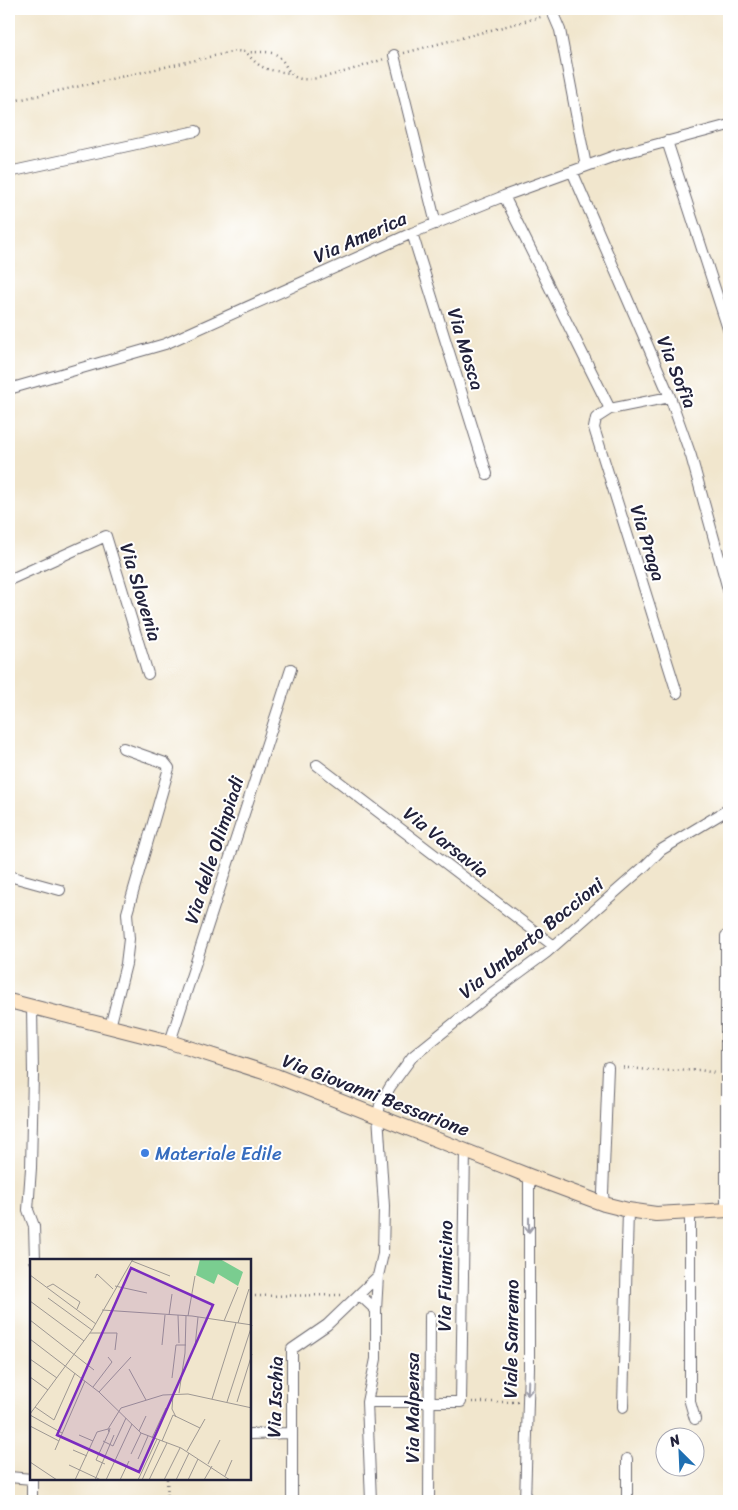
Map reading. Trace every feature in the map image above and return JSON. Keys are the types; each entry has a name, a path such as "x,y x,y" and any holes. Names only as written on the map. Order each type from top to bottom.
{"street":[{"path":"551,9 560,30 586,166"},
{"path":"394,56 436,224"},
{"name":"Via America","path":"9,388 165,344 412,234 504,196 617,155 729,125"},
{"path":"9,172 196,131"},
{"path":"668,141 729,332"},
{"name":"Via Sofia","path":"572,171 670,397 691,456 729,593"},
{"path":"504,196 610,409 670,397"},
{"name":"Via Mosca","path":"412,234 487,474"},
{"name":"Via Praga","path":"610,409 596,418 594,428 677,693"},
{"name":"Via Slovenia","path":"9,580 106,536 148,674"},
{"name":"Via delle Olimpiadi","path":"170,1042 291,669"},
{"path":"110,1027 126,964 129,938 127,913 169,768 166,763 123,748"},
{"name":"Via Varsavia","path":"317,765 554,946"},
{"name":"Via Umberto Boccioni","path":"378,1115 380,1105 390,1087 412,1057 554,946 661,850 729,809"},
{"path":"9,876 60,890"},
{"path":"726,936 728,1211"},
{"name":"Via Giovanni Bessarione","path":"9,1001 170,1042 276,1076 604,1204 656,1214 728,1211"},
{"path":"32,1007 33,1093 28,1210 34,1226 35,1259"},
{"path":"604,1204 608,1067"},
{"path":"371,1501 367,1402 376,1359 378,1276 384,1254 384,1216 378,1115"},
{"name":"Via Fiumicino","path":"461,1402 465,1150"},
{"name":"Viale Sanremo","path":"525,1501 528,1402 529,1176"},
{"path":"623,1406 628,1210"},
{"path":"690,1212 690,1402 695,1418"},
{"path":"376,1310 360,1295 378,1276"},
{"name":"Via Ischia","path":"292,1501 292,1350 327,1325 360,1295"},
{"name":"Via Malpensa","path":"429,1501 430,1316"},
{"path":"367,1402 461,1402"},
{"path":"251,1434 291,1433"},
{"path":"626,1501 628,1459"},
{"path":"9,1477 30,1479"},
{"path":"32,1480 32,1501"}],"path":[{"path":"9,102 236,51 246,52 256,64 268,70 290,73"},
{"path":"608,1067 661,1071 700,1070 726,1075"},
{"path":"251,1296 360,1295"},
{"path":"461,1402 528,1402"},
{"path":"167,1480 168,1501"}],"place":[{"name":"Materiale Edile","path":"145,1153"}]}
